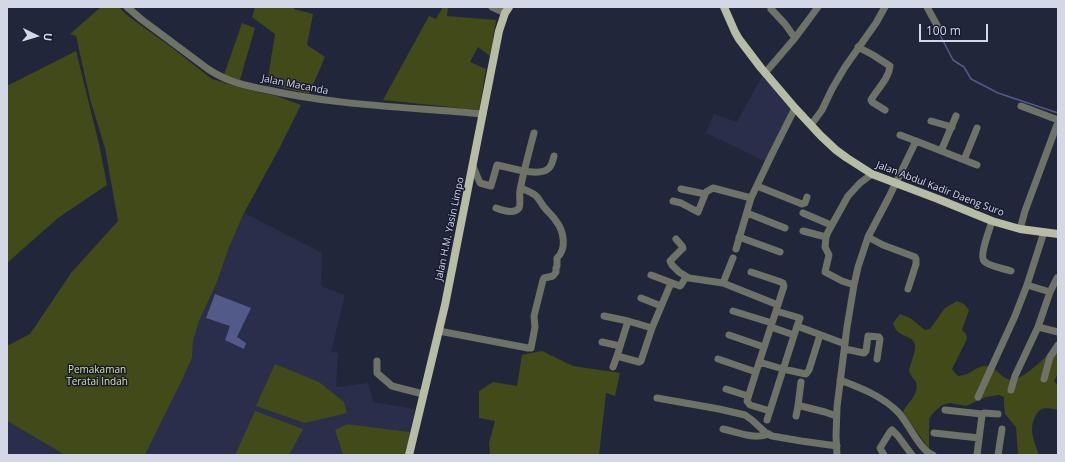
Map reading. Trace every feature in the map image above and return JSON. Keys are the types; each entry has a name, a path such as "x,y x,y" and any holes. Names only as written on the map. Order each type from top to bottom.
{"main road":[{"name":"Jalan Abdul Kadir Daeng Suro","path":"724,7 739,39 765,73 795,108 836,150 872,174 992,221 1020,229 1058,234"},
{"name":"Jalan H.M. Yasin Limpo","path":"409,455 439,331 499,31 507,10"}],"street":[{"name":"Jalan Macanda","path":"126,7 213,72 226,80 300,97 331,102 483,114"},
{"path":"492,7 507,10"},
{"path":"765,73 795,38 818,7"},
{"path":"811,125 822,110 832,89 858,47 876,23 885,7"},
{"path":"927,7 939,29"},
{"path":"771,9 785,24 795,38"},
{"path":"858,47 890,66 886,77 871,100 885,110"},
{"path":"1020,229 1058,121 1022,106"},
{"path":"736,249 751,198 795,108"},
{"path":"941,151 956,116"},
{"path":"931,121 952,127"},
{"path":"964,160 976,128"},
{"path":"496,208 507,211 518,210 520,206 519,196 524,171 534,133"},
{"path":"900,135 977,165"},
{"path":"837,455 836,416 840,380 854,285 861,256 868,237 916,141"},
{"path":"473,166 480,183 491,186 497,165 524,171 544,171 548,169 554,156"},
{"path":"854,285 835,278 825,272 828,255 825,247 826,236 848,196 860,183 872,174"},
{"path":"757,186 802,204 805,203 807,197"},
{"path":"439,331 531,348 535,327 534,316 543,280 544,278 553,276 556,272 557,258 564,244 557,222 535,195 521,188"},
{"path":"673,201 681,203 698,212 706,192 713,188 751,198"},
{"path":"681,189 705,194"},
{"path":"747,213 785,228"},
{"path":"803,214 831,225"},
{"path":"992,221 982,258 987,263 1011,271"},
{"path":"803,230 826,236"},
{"path":"978,397 1015,316 1027,285 1044,232"},
{"path":"740,237 780,252"},
{"path":"868,237 883,245 915,257 916,264 908,289"},
{"path":"676,239 683,247 681,251 671,260 671,262 679,272 686,277 723,283 800,318 767,420"},
{"path":"723,283 733,258"},
{"path":"751,272 778,280 784,286 747,401 749,404 770,411"},
{"path":"651,275 681,286 686,277"},
{"path":"1011,390 1015,376 1038,327 1050,292 1057,278"},
{"path":"617,356 640,362 652,328 671,283"},
{"path":"1027,285 1050,292"},
{"path":"641,298 662,306"},
{"path":"733,311 772,325 794,335"},
{"path":"604,316 652,328"},
{"path":"613,367 628,321"},
{"path":"797,326 864,353 866,351 868,336 879,337 877,359"},
{"path":"1038,327 1058,332"},
{"path":"729,335 764,347"},
{"path":"759,362 804,374 808,373 820,335"},
{"path":"602,342 620,346"},
{"path":"1044,379 1050,357 1055,355 1058,345"},
{"path":"718,359 756,372"},
{"path":"377,361 377,373 392,386 423,394"},
{"path":"840,380 880,398 892,407 906,422 926,451 933,455"},
{"path":"796,416 801,382"},
{"path":"726,389 748,396"},
{"path":"657,398 745,415 762,430 777,438 837,446"},
{"path":"798,406 836,416"},
{"path":"945,410 982,414 998,414"},
{"path":"977,455 982,414"},
{"path":"723,429 755,437 769,434"},
{"path":"884,455 880,449 892,430 912,455"},
{"path":"998,455 1002,430"},
{"path":"934,433 979,438"}],"shaded area":[{"path":"762,76 792,109 766,162 706,133 714,114 737,122"},
{"path":"244,213 322,253 321,284 323,287 345,295 331,352 338,353 336,387 368,383 373,402 415,409 410,432 347,424 335,430 343,455 145,455 192,358 193,341 199,321 217,282 228,250"},
{"path":"215,294 251,308 237,337 246,343 244,349 225,340 230,326 206,318"},
{"path":"7,421 49,446 65,455 7,455"}],"green space":[{"name":"Pemakaman Teratai Indah","path":"101,7 119,7 128,16 212,79 245,89 277,96 301,105 244,213 228,250 217,282 199,321 193,341 192,358 145,455 65,455 7,421 7,346 30,334 71,273 118,221 105,148 90,99 76,36 70,34"},
{"path":"255,7 294,7 294,9 313,14 307,45 325,57 309,94 267,84 275,34 252,17"},
{"path":"443,7 448,7 447,16 496,20 490,56 478,47 470,62 486,69 479,110 383,100 429,16 436,19"},
{"path":"242,23 255,28 240,80 224,75"},
{"path":"76,51 99,144 107,185 58,218 7,263 7,86"},
{"path":"957,301 964,304 969,310 962,330 966,334 967,339 952,369 958,376 967,374 981,366 987,366 993,368 1007,379 1013,380 1027,373 1042,361 1058,344 1058,374 1054,381 1058,386 1058,410 1048,408 1040,410 1032,425 1035,445 1039,455 1018,455 1016,427 1005,414 1004,397 999,395 986,397 966,406 950,403 942,405 929,419 929,449 903,412 915,394 917,386 909,371 915,351 915,345 911,339 898,332 893,323 900,314 910,318 925,330 930,329 945,308"},
{"path":"542,351 573,366 620,373 615,396 606,393 599,455 490,455 489,443 495,421 479,418 479,391 493,382 517,386 522,355"},
{"path":"275,364 319,382 344,402 347,413 305,423 256,406"},
{"path":"255,411 303,429 289,455 235,455"},
{"path":"347,424 410,432 405,455 343,455 335,430"}],"waterway":[{"path":"938,31 953,60 964,67 971,79 998,93 1058,113"}]}
